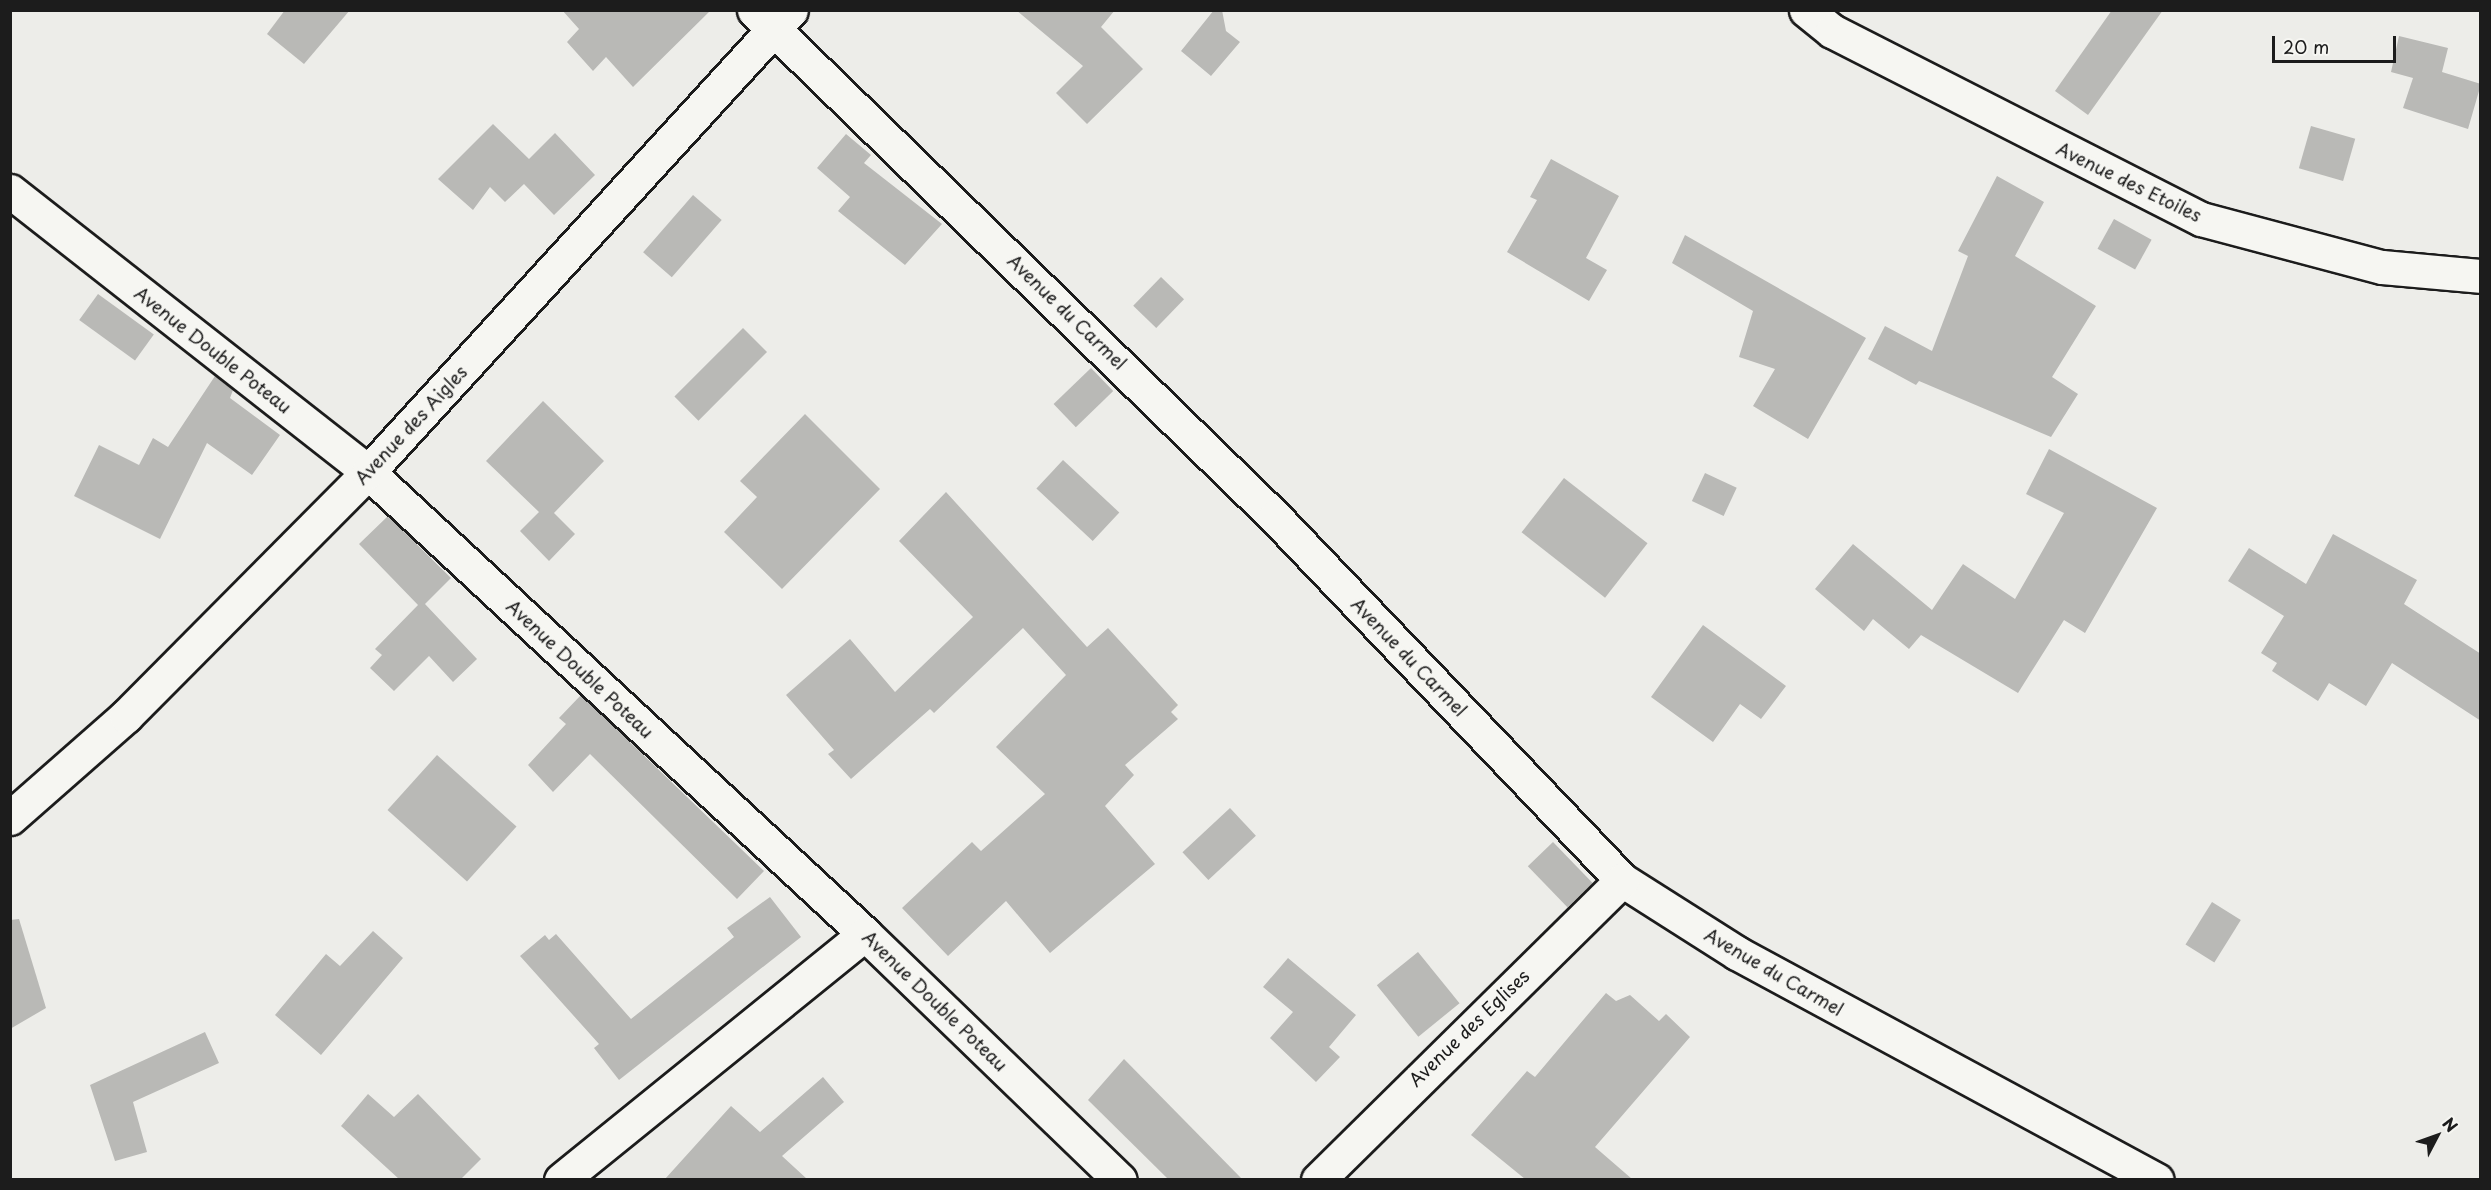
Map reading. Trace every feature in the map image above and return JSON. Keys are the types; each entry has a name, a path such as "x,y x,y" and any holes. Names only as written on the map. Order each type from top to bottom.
{"street":[{"name":"Avenue des Etoiles","path":"1806,10 1832,31 2201,219 2382,267 2481,276"},
{"name":"Avenue des Aigles","path":"10,818 126,716 368,472 773,16"},
{"name":"Avenue du Carmel","path":"773,16 1275,517 1622,880 1737,953 2156,1179"},
{"name":"Avenue Double Poteau","path":"10,191 368,472 865,934 1120,1179"},
{"name":"Avenue des Eglises","path":"1318,1179 1622,880"},
{"path":"561,1179 865,934"}],"building":[{"path":"285,10 350,10 304,64 267,34"},
{"path":"562,10 711,10 633,87 606,57 593,71 567,42 579,29"},
{"path":"1016,10 1115,10 1101,27 1143,69 1087,124 1056,93 1083,66"},
{"path":"1214,10 1222,10 1226,31 1240,42 1211,76 1181,51"},
{"path":"2112,10 2163,10 2088,115 2055,91"},
{"path":"2399,36 2448,48 2442,72 2481,84 2468,129 2403,108 2413,78 2391,72"},
{"path":"493,124 529,159 555,133 595,175 554,215 524,184 505,202 490,187 473,210 438,179"},
{"path":"2311,126 2355,139 2343,181 2299,168"},
{"path":"846,134 871,155 864,163 942,224 905,265 838,211 850,197 817,168"},
{"path":"1551,159 1619,196 1586,258 1607,270 1589,301 1507,252 1537,200 1530,197"},
{"path":"1997,176 2044,202 2015,256 2096,306 2052,377 2078,394 2051,437 1919,381 1916,385 1868,359 1885,326 1932,351 1968,256 1958,251"},
{"path":"693,195 722,220 672,277 643,252"},
{"path":"2114,219 2152,240 2135,270 2098,249"},
{"path":"1685,235 1866,338 1808,439 1753,406 1775,369 1739,357 1753,311 1672,263"},
{"path":"1161,277 1184,299 1156,328 1133,306"},
{"path":"98,294 154,335 135,360 79,320"},
{"path":"743,328 767,352 698,421 674,397"},
{"path":"1091,368 1113,391 1076,427 1054,404"},
{"path":"215,376 233,390 230,398 280,435 252,475 207,443 160,539 74,496 99,445 139,465 153,438 168,447"},
{"path":"543,401 604,461 554,513 575,534 549,561 520,531 539,512 486,461"},
{"path":"805,414 880,489 782,589 724,532 757,497 740,481"},
{"path":"2049,449 2157,508 2085,633 2064,620 2018,693 1921,635 1909,649 1873,619 1864,631 1815,589 1853,544 1932,610 1963,564 2015,599 2064,513 2026,494"},
{"path":"1063,460 1119,513 1093,541 1036,489"},
{"path":"1705,473 1737,488 1724,516 1692,501"},
{"path":"1564,478 1648,543 1605,598 1522,532"},
{"path":"946,492 1087,647 1108,628 1178,705 1171,712 1178,719 1125,765 1134,775 1105,806 1155,864 1050,953 1006,901 948,956 902,908 972,842 981,851 1045,794 996,747 1066,675 1023,628 934,713 930,709 851,779 828,754 834,750 786,695 850,639 895,692 973,617 899,541"},
{"path":"388,516 451,578 425,604 477,659 453,682 429,656 394,691 370,668 382,655 375,649 418,605 359,544"},
{"path":"2333,534 2417,580 2404,604 2481,654 2481,721 2392,663 2366,706 2329,683 2318,701 2272,671 2277,663 2261,653 2284,616 2228,581 2249,548 2306,584"},
{"path":"1703,625 1786,686 1761,719 1740,704 1713,742 1651,697"},
{"path":"581,695 764,871 737,899 590,754 553,792 528,765 566,724 559,718"},
{"path":"437,755 517,827 467,882 387,810"},
{"path":"1230,808 1256,836 1208,880 1182,852"},
{"path":"1553,842 1593,883 1567,907 1528,866"},
{"path":"770,897 801,937 619,1080 594,1048 599,1044 520,956 545,935 549,940 556,934 631,1019 734,937 727,928"},
{"path":"2212,902 2241,920 2214,962 2186,944"},
{"path":"19,919 46,1008 10,1029 10,920"},
{"path":"373,931 403,958 321,1055 275,1015 326,954 340,966"},
{"path":"1418,952 1460,1003 1418,1037 1377,985"},
{"path":"1288,958 1356,1015 1329,1047 1340,1057 1316,1082 1270,1038 1293,1012 1263,987"},
{"path":"1606,993 1616,1001 1630,995 1659,1021 1666,1014 1690,1037 1595,1147 1632,1179 1525,1179 1471,1135 1527,1071 1535,1077"},
{"path":"205,1032 219,1063 133,1102 147,1152 115,1161 90,1085"},
{"path":"1124,1059 1242,1179 1168,1179 1088,1100"},
{"path":"823,1077 844,1102 782,1156 807,1179 665,1179 731,1106 760,1132"},
{"path":"368,1094 394,1117 418,1094 481,1159 461,1179 399,1179 341,1126"}]}
